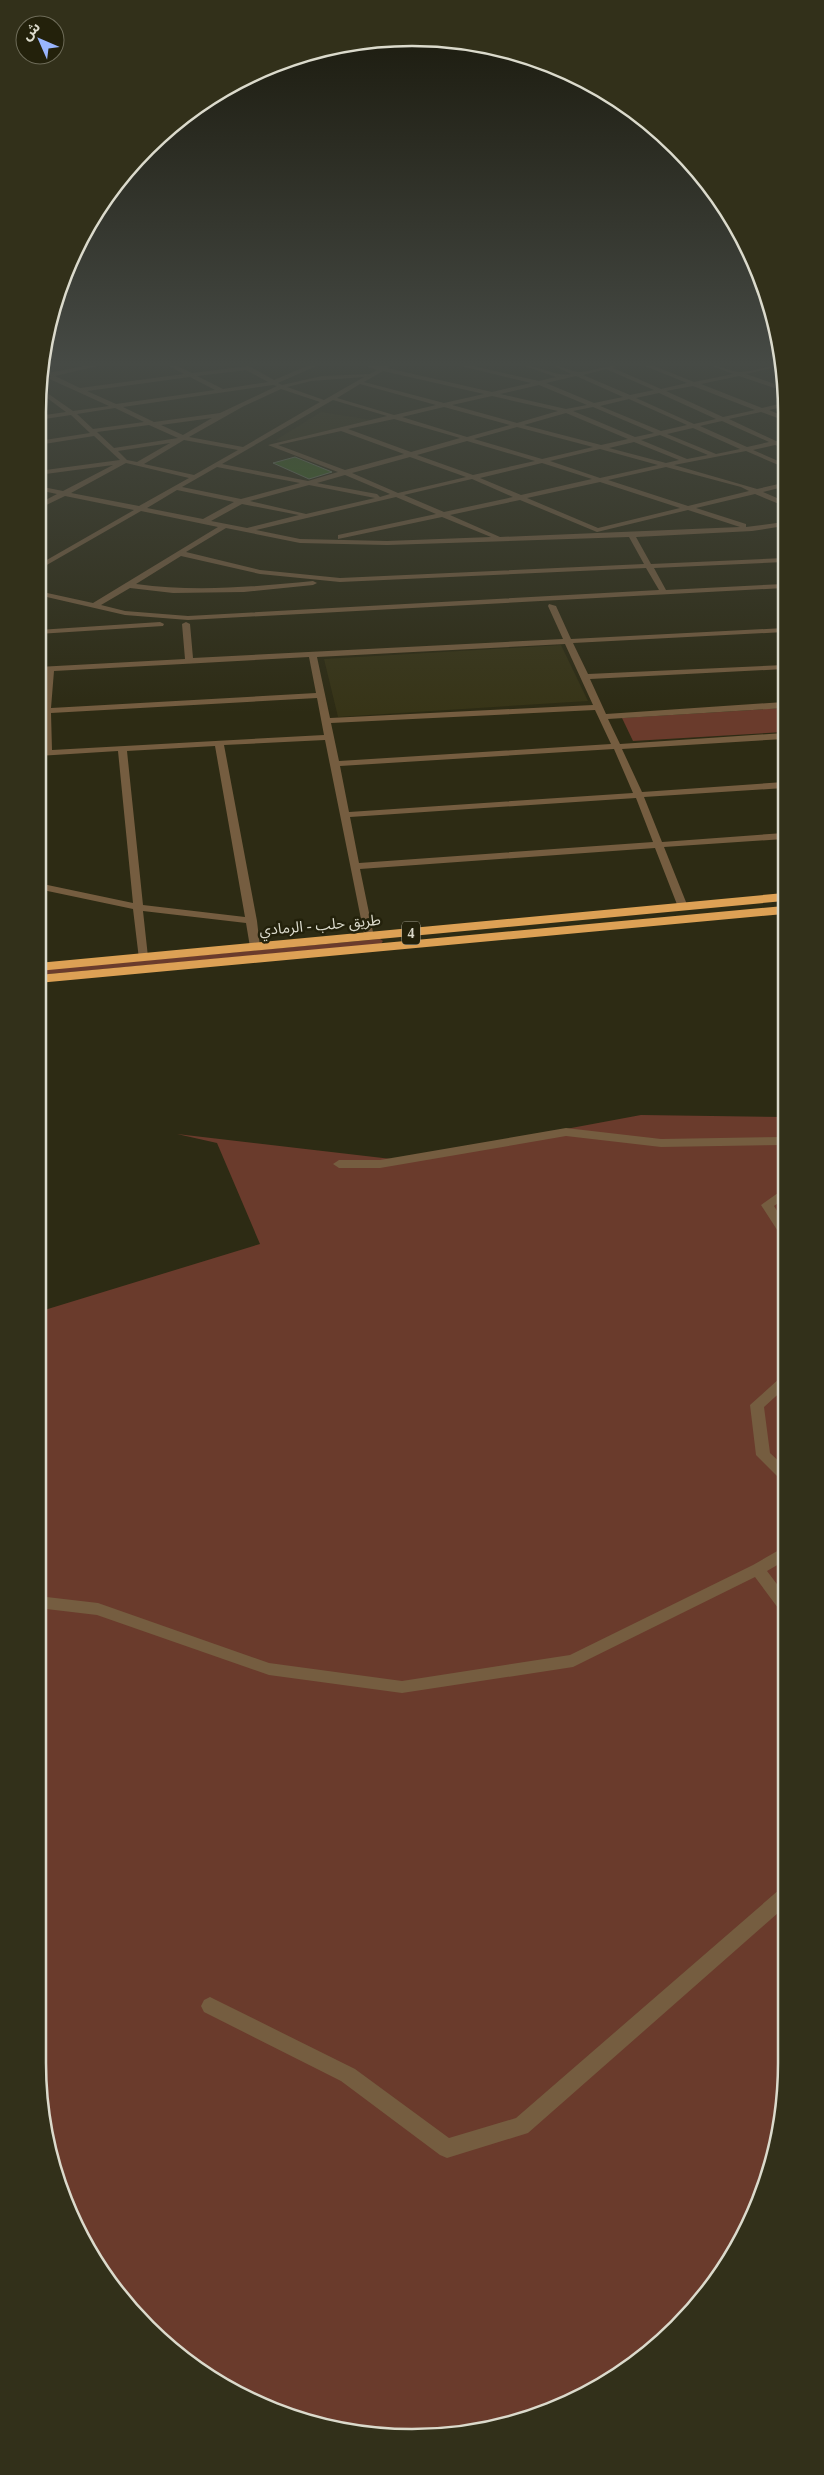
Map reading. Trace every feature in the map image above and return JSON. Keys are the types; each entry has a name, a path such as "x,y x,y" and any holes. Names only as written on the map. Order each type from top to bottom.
{"highway":[{"name":"طريق حلب - الرمادي","path":"46,966 778,898"},
{"name":"طريق حلب - الرمادي","path":"46,978 778,911"}],"street":[{"path":"46,503 87,482"},
{"path":"46,563 186,482"},
{"path":"301,482 382,497"},
{"path":"204,522 240,502 315,482"},
{"path":"365,482 500,539"},
{"path":"245,530 447,482"},
{"path":"482,482 597,530"},
{"path":"318,543 440,514 600,482"},
{"path":"604,482 752,529"},
{"path":"727,482 743,486"},
{"path":"733,482 778,501"},
{"path":"585,535 597,530 778,486"},
{"path":"175,488 307,515"},
{"path":"46,490 318,543 631,535 752,529 778,525"},
{"path":"93,607 224,526"},
{"path":"631,535 664,593"},
{"path":"179,553 260,572 340,580"},
{"path":"127,585 173,591 244,590 340,580 778,560"},
{"path":"46,595 93,607 140,615 188,618 778,586"},
{"path":"46,631 160,624 778,594"},
{"path":"46,604 116,619 160,624"},
{"path":"552,606 639,795 683,907"},
{"path":"186,624 189,661"},
{"path":"46,668 778,630"},
{"path":"313,655 369,936"},
{"path":"585,677 778,667"},
{"path":"46,690 50,668"},
{"path":"46,711 321,695"},
{"path":"603,717 778,706"},
{"path":"327,722 598,707"},
{"path":"46,738 48,752 330,736"},
{"path":"335,764 778,736"},
{"path":"218,743 252,921 255,947"},
{"path":"122,748 137,909 144,957"},
{"path":"345,815 778,785"},
{"path":"356,866 778,836"},
{"path":"46,888 82,898 137,909 252,921"},
{"path":"339,1164 380,1164 566,1132 661,1143 778,1141"},
{"path":"778,1197 767,1205 778,1222"},
{"path":"778,1387 757,1405 763,1454 778,1468"},
{"path":"46,1603 98,1609 269,1669 402,1687 573,1661 758,1569 778,1557"},
{"path":"758,1569 778,1597"},
{"path":"210,2006 348,2075 447,2148 521,2126 778,1903"}],"shaded area":[{"path":"561,645 588,701 338,717 324,659"},
{"path":"778,708 778,732 633,741 622,718"},
{"path":"380,939 383,941 381,944 46,974 46,969"},
{"path":"641,1115 778,1117 778,2063 775,2111 765,2158 750,2203 729,2246 716,2266 702,2286 671,2322 635,2353 595,2380 552,2401 530,2409 483,2422 460,2426 412,2429 364,2426 341,2422 272,2401 229,2380 209,2367 189,2353 153,2322 122,2286 108,2266 95,2246 74,2203 53,2134 49,2111 46,2063 46,1310 260,1244 217,1143 177,1134 400,1160"}]}
